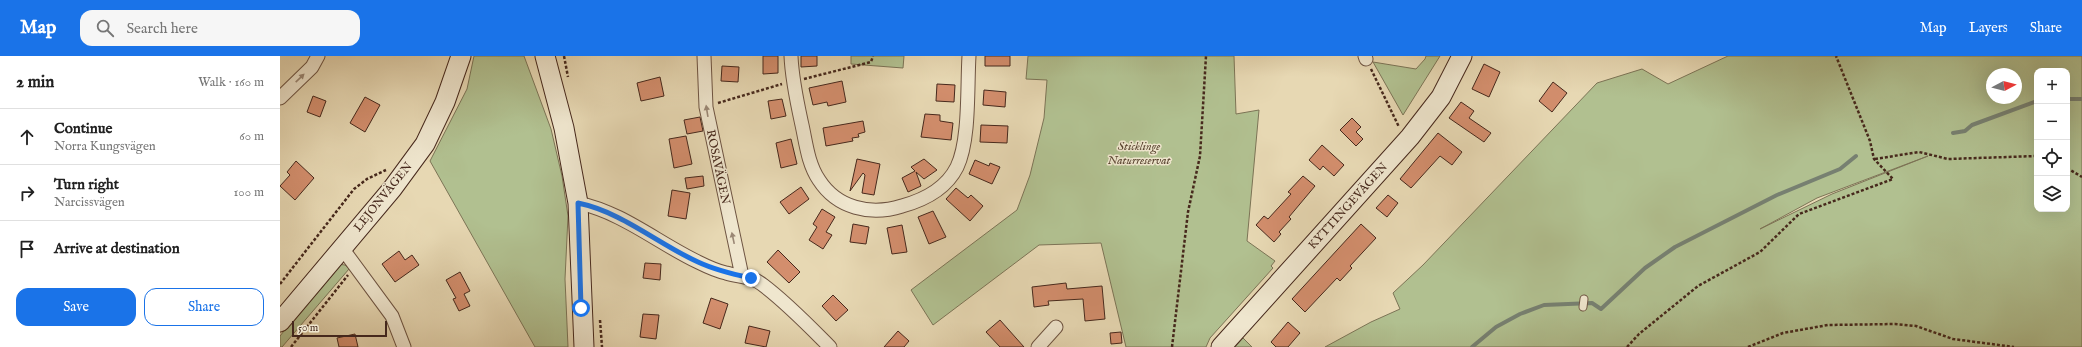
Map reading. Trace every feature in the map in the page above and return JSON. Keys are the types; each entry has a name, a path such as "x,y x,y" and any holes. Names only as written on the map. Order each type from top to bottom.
{"street":[{"path":"280,98 312,67 318,56"},
{"name":"LEJONVÄGEN","path":"280,322 392,189 425,144 445,102 461,56"},
{"path":"545,56 564,128 578,203 584,347"},
{"name":"ROSAVÄGEN","path":"704,56 706,107 742,276"},
{"path":"791,56 792,81 809,156 818,180 837,199 851,207 874,211 891,210 917,202 935,192 951,177 957,166 964,141 969,56"},
{"name":"KYTTINGEVÄGEN","path":"1221,347 1410,137 1441,97 1462,56"},
{"path":"578,203 594,207 644,232 697,262 725,273 751,278 763,285 803,320 830,347"},
{"path":"342,248 356,265 392,316 404,347"},
{"path":"1038,347 1056,327"}],"path":[{"path":"706,107 792,81 856,67 870,62 874,56"},
{"path":"1172,347 1188,212 1200,156 1206,56"},
{"path":"1627,347 1639,334 1698,286 1760,252 1799,214 1893,179 1874,159 1870,141 1836,56"},
{"path":"1366,58 1402,132"},
{"path":"1874,159 1919,152 1948,160 2034,156"},
{"path":"280,284 354,189 367,179 392,168"},
{"path":"2070,170 2082,178"},
{"path":"291,347 356,265"},
{"path":"1748,347 1783,333 1828,325 1895,324 1916,326 1953,339 2014,347"}],"green space":[{"path":"474,56 524,56 551,129 562,176 568,216 565,279 568,347 535,347 430,161 467,89"},
{"path":"851,56 904,56 903,68 851,64"},
{"name":"Sticklinge Naturreservat","path":"1028,56 1234,56 1236,114 1259,110 1247,241 1275,261 1271,266 1273,268 1210,338 1206,347 1126,347 1101,243 1039,245 933,325 911,290 1017,210 1030,175 1044,118 1047,80 1026,79"},
{"path":"1426,56 1440,56 1403,115 1373,62 1416,69"},
{"path":"1728,56 2082,56 2082,347 1325,347 1371,322 1400,309 1393,293 1423,265 1597,83 1642,69 1668,84","holes":["1928,156 1832,194 1760,229 1817,198"]},
{"path":"337,264 345,265 349,269 282,347 280,347 280,336"},
{"path":"1243,338 1252,347 1235,347"}],"building":[{"path":"763,56 778,56 778,73 763,74"},
{"path":"801,56 817,56 817,66 801,67"},
{"path":"985,56 1010,56 1010,66 985,66"},
{"path":"1484,64 1500,72 1489,97 1472,89"},
{"path":"722,66 739,67 738,82 721,81"},
{"path":"660,77 664,96 641,101 637,83"},
{"path":"842,81 846,102 828,106 827,102 813,105 809,88"},
{"path":"1553,82 1567,93 1552,112 1539,101"},
{"path":"937,84 955,85 954,102 936,101"},
{"path":"984,90 1006,92 1005,107 983,105"},
{"path":"313,96 326,101 320,117 307,112"},
{"path":"365,97 380,105 365,132 350,123"},
{"path":"782,99 786,116 771,119 768,101"},
{"path":"1461,102 1474,111 1469,118 1491,133 1484,142 1449,118"},
{"path":"925,114 940,115 940,121 953,123 951,140 921,137"},
{"path":"700,117 703,131 687,134 684,120"},
{"path":"1352,118 1361,127 1356,132 1363,139 1356,146 1340,130"},
{"path":"863,121 865,132 858,134 859,137 852,138 853,141 826,146 823,128"},
{"path":"981,125 1008,126 1007,143 980,142"},
{"path":"1438,133 1462,152 1452,165 1440,156 1411,188 1400,179"},
{"path":"686,136 692,164 674,168 669,139"},
{"path":"791,139 797,164 781,168 776,143"},
{"path":"1322,145 1344,165 1334,176 1323,166 1320,170 1309,160"},
{"path":"857,159 880,164 874,195 862,193 865,175 863,173 850,191"},
{"path":"924,159 937,170 924,179 916,172 921,186 908,192 902,178 915,171 911,167"},
{"path":"975,160 989,166 990,163 1000,167 992,184 969,174"},
{"path":"296,161 314,178 295,200 280,186 290,175 287,172"},
{"path":"703,176 704,186 687,189 685,178"},
{"path":"1303,176 1315,186 1289,217 1291,219 1279,232 1281,234 1274,242 1256,225 1264,216 1268,219 1291,194 1288,192"},
{"path":"801,187 809,199 789,214 780,202"},
{"path":"956,188 968,198 971,195 983,206 970,221 946,199"},
{"path":"672,190 690,193 686,219 668,216"},
{"path":"1388,195 1398,203 1387,217 1376,208"},
{"path":"822,209 835,217 826,232 832,235 823,249 809,240 817,227 813,224"},
{"path":"933,211 946,237 929,244 918,217"},
{"path":"853,224 869,227 866,244 850,242"},
{"path":"1361,224 1376,238 1350,266 1352,268 1340,281 1337,278 1305,312 1292,299"},
{"path":"902,225 907,252 892,254 887,228"},
{"path":"778,250 800,272 789,283 767,262"},
{"path":"399,251 405,260 412,255 419,265 395,282 382,264"},
{"path":"645,263 661,264 660,280 643,278"},
{"path":"460,272 470,291 464,294 470,306 459,311 453,299 456,298 446,280"},
{"path":"1066,283 1067,289 1102,286 1105,319 1085,321 1083,299 1048,301 1049,305 1034,307 1032,287"},
{"path":"833,295 848,310 836,321 822,306"},
{"path":"711,298 728,304 720,329 703,323"},
{"path":"643,314 659,315 656,339 640,337"},
{"path":"1000,320 1024,347 1000,347 986,332"},
{"path":"1288,322 1300,333 1288,347 1276,347 1271,342"},
{"path":"749,326 770,331 766,347 745,343"},
{"path":"898,331 909,341 904,347 884,347"},
{"path":"1121,332 1122,343 1111,344 1110,333"},
{"path":"355,334 358,347 339,347 337,338"}],"waterway":[{"path":"2070,99 2082,99"},
{"path":"1953,133 1965,131 1972,125 2034,102"},
{"path":"1472,347 1496,327 1520,314 1544,305 1592,303 1601,309 1645,268 1675,247 1777,195 1840,169 1856,156"}],"route":[{"path":"581,308 578,203 594,207 644,232 697,262 725,273 751,278"}]}
